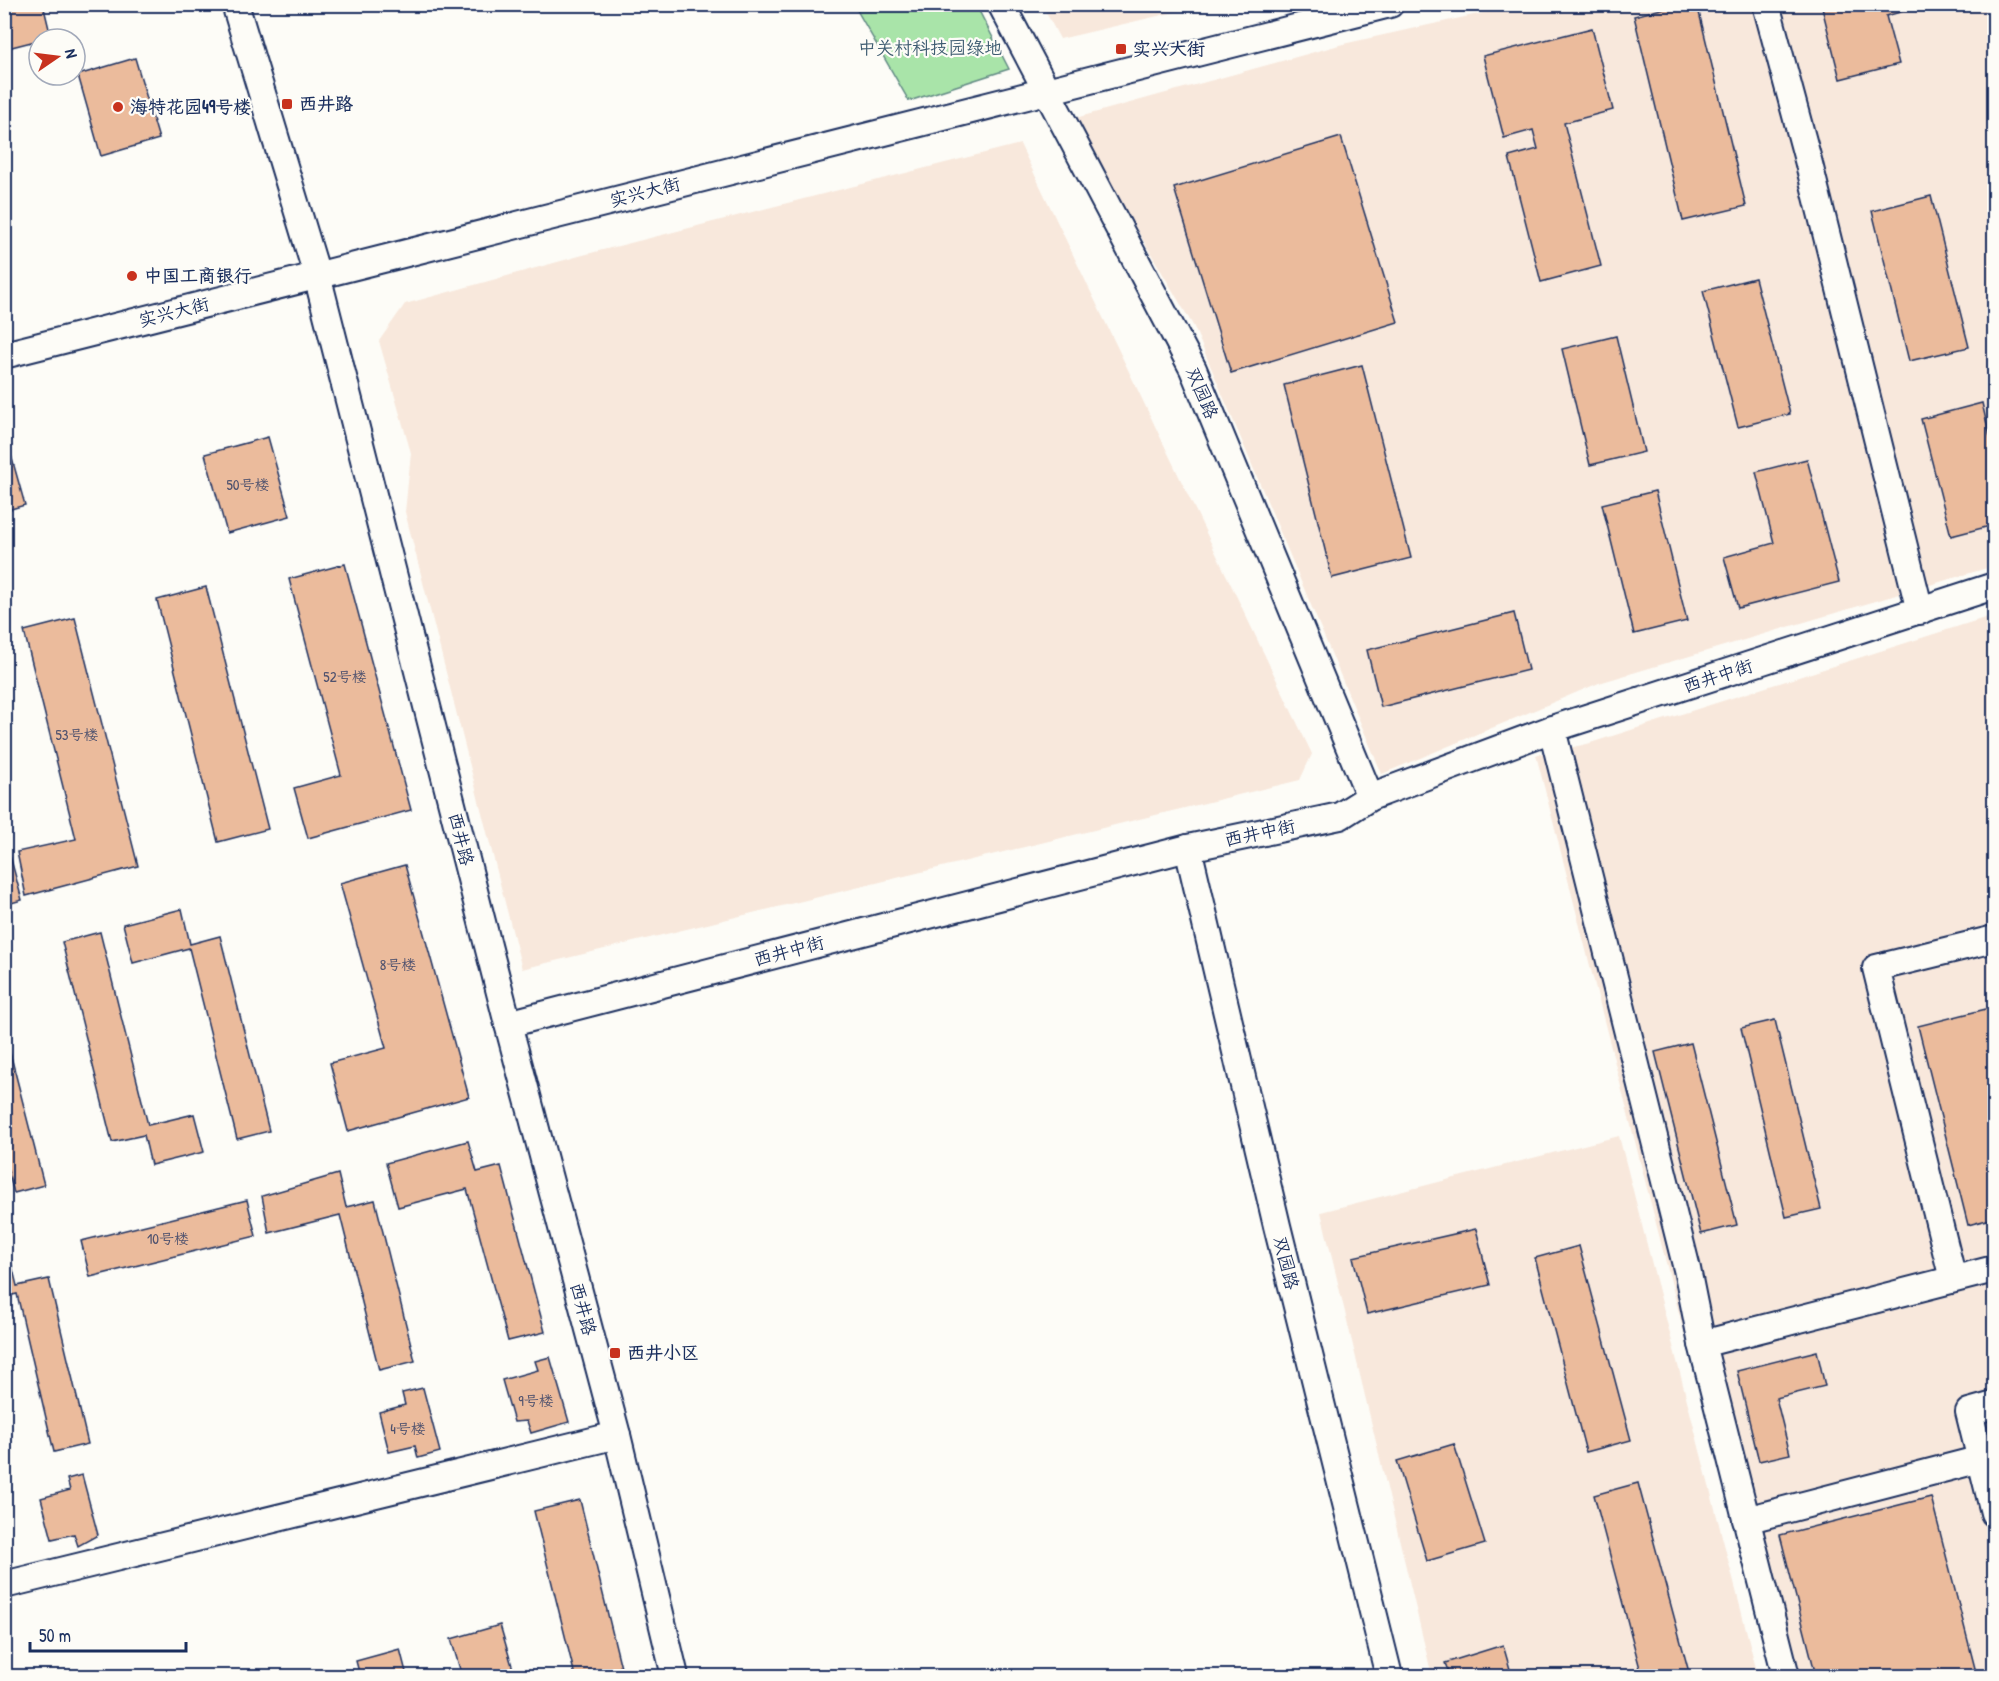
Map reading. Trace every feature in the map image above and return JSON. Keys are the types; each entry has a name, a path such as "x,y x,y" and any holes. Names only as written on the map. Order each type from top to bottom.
{"street":[{"name":"西井路","path":"235,4 317,275 508,1024 617,1435 675,1677"},
{"name":"双园路","path":"1001,4 1193,369 1370,797"},
{"name":"实兴大街","path":"4,355 1390,4"},
{"path":"1766,4 1808,160 1920,611"},
{"name":"西井中街","path":"508,1024 1188,848 1340,816 1370,797 1552,729 1995,586"},
{"path":"1552,729 1786,1677"},
{"name":"双园路","path":"1188,848 1277,1226 1389,1677"},
{"path":"1953,1279 1876,968 1995,939"},
{"path":"1702,1344 1995,1269"},
{"path":"1995,1405 1969,1412 1995,1513"},
{"path":"4,1585 617,1435"},
{"path":"1746,1520 1981,1459"}],"shaded area":[{"path":"1042,5 1205,5 1060,39"},
{"path":"1519,5 1994,5 1994,566 1599,683 1382,774 1194,327 1072,119 1343,44"},
{"path":"1020,144 1312,754 1300,780 522,969 405,512 411,453 379,341 405,304 583,255"},
{"path":"1994,615 1994,1676 1772,1676 1536,755 1587,744"},
{"path":"1619,1136 1758,1676 1432,1676 1321,1212"}],"green space":[{"name":"中关村科技园绿地","path":"854,5 976,5 1009,69 909,101"}],"building":[{"path":"4,4 43,4 49,27 27,27 27,43 4,49"},
{"path":"1681,4 1697,4 1746,206 1683,221 1634,16"},
{"path":"1821,4 1929,4 1886,16 1899,64 1840,79"},
{"path":"1592,28 1613,110 1564,123 1601,266 1541,282 1509,157 1538,149 1533,130 1504,138 1483,56"},
{"name":"海特花园49号楼","path":"135,58 159,139 101,156 81,87 87,87 87,72"},
{"path":"1341,137 1398,322 1231,373 1174,188"},
{"path":"1931,196 1969,347 1909,361 1872,211"},
{"path":"1755,278 1790,414 1738,427 1703,291"},
{"path":"1616,336 1644,452 1590,465 1562,349"},
{"path":"1362,365 1411,558 1332,578 1284,385"},
{"path":"1982,403 1994,454 1994,525 1951,536 1921,419"},
{"path":"4,430 25,505 4,511"},
{"path":"268,437 290,516 227,533 205,454"},
{"path":"1807,459 1839,582 1738,608 1724,557 1774,543 1756,472"},
{"path":"1655,491 1687,621 1634,634 1602,504"},
{"path":"345,564 411,810 308,838 294,788 341,775 289,579"},
{"path":"206,587 268,829 218,842 157,600"},
{"path":"1514,613 1528,670 1381,707 1367,650"},
{"path":"75,618 138,866 26,896 17,852 76,839 24,631"},
{"path":"9,852 22,900 4,905 4,853"},
{"path":"405,865 469,1097 348,1131 330,1063 386,1048 340,883"},
{"path":"182,909 190,944 220,936 269,1131 237,1139 189,948 133,963 123,924"},
{"path":"100,932 148,1125 194,1114 204,1152 151,1165 144,1135 112,1142 62,942"},
{"path":"1994,1007 1994,1218 1968,1225 1918,1026"},
{"path":"1775,1020 1821,1209 1786,1217 1741,1028"},
{"path":"4,1029 44,1185 14,1193 4,1156"},
{"path":"1691,1043 1737,1225 1701,1234 1655,1052"},
{"path":"468,1141 477,1172 501,1166 545,1332 508,1341 467,1189 398,1207 386,1163"},
{"path":"338,1174 346,1207 375,1200 415,1361 379,1370 340,1215 269,1233 262,1196"},
{"path":"247,1200 256,1236 90,1277 81,1241"},
{"path":"1476,1229 1490,1285 1367,1314 1353,1257"},
{"path":"1579,1246 1631,1440 1586,1452 1535,1258"},
{"path":"10,1257 17,1286 49,1279 88,1444 54,1452 17,1294 4,1297 4,1259"},
{"path":"1817,1351 1825,1386 1776,1398 1790,1454 1759,1461 1737,1371"},
{"path":"550,1357 569,1422 531,1433 527,1421 514,1422 502,1380 538,1370 535,1361"},
{"path":"423,1388 440,1452 418,1458 415,1446 389,1452 379,1412 405,1405 402,1393"},
{"path":"1454,1444 1485,1544 1427,1561 1397,1461"},
{"path":"82,1475 98,1535 78,1546 74,1534 52,1539 41,1498 70,1490 67,1479"},
{"path":"1638,1483 1690,1676 1642,1676 1594,1495"},
{"path":"1931,1497 1977,1676 1816,1676 1780,1535"},
{"path":"580,1500 623,1676 575,1676 534,1511"},
{"path":"500,1625 515,1676 462,1676 451,1639"},
{"path":"1503,1645 1512,1676 1450,1676 1445,1663"},
{"path":"400,1649 407,1676 360,1676 356,1661"}],"place":[{"name":"实兴大街","path":"1121,49"},
{"name":"西井路","path":"287,104"},
{"name":"海特花园49号楼","path":"118,107"},
{"name":"中国工商银行","path":"132,276"},
{"name":"西井小区","path":"615,1353"}]}
